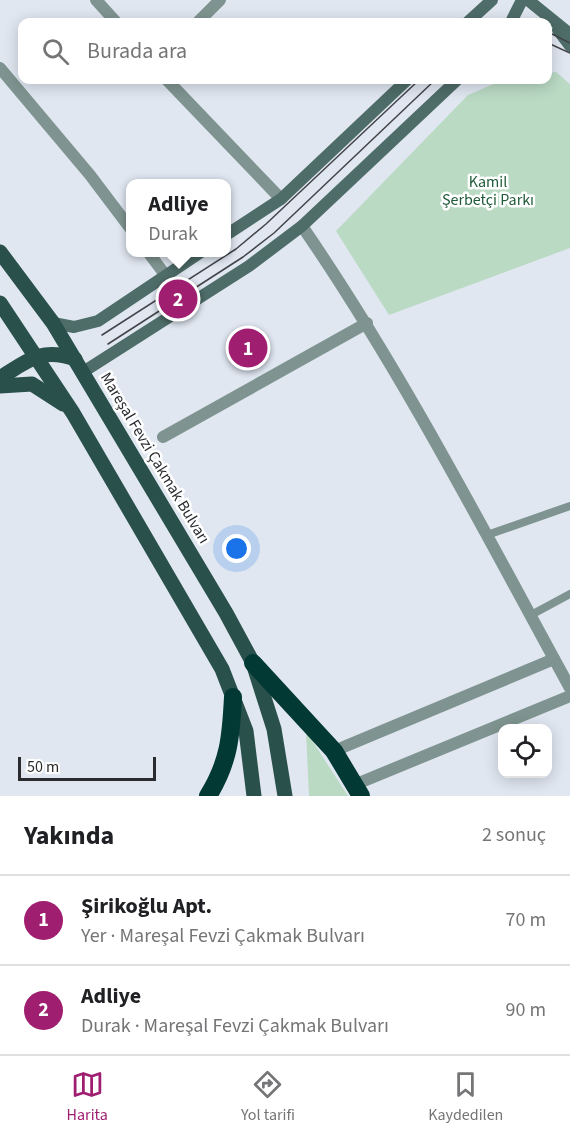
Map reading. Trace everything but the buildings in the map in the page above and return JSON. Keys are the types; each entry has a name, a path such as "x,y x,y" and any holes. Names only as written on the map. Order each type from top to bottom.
{"highway":[{"path":"253,663 334,751 357,790"},
{"path":"208,796 221,774 231,740 233,697"}],"main road":[{"name":"Mareşal Fevzi Çakmak Bulvarı","path":"0,252 53,323 79,365 253,663 274,729 285,796"},
{"path":"0,303 73,413 222,669 246,731 254,796"},
{"path":"0,378 36,355 60,354 79,365"},
{"path":"0,386 32,384 73,413"}],"street":[{"path":"96,0 112,18"},
{"path":"202,18 220,0"},
{"path":"472,18 492,0"},
{"path":"513,18 522,0"},
{"path":"528,0 548,17"},
{"path":"552,20 570,34"},
{"path":"552,22 570,46"},
{"path":"0,68 90,175 126,223"},
{"path":"170,84 281,199"},
{"path":"231,233 281,199 403,84"},
{"path":"79,365 249,266 302,226 453,84"},
{"path":"302,226 367,323 433,435 570,688"},
{"path":"152,257 166,276"},
{"path":"53,323 74,327 98,321 194,257"},
{"path":"163,437 367,323"},
{"path":"334,751 554,659"},
{"path":"357,790 570,696"}],"lane":[{"path":"487,535 570,506"},
{"path":"531,615 570,594"}],"green space":[{"name":"Kamil Şerbetçi Parkı","path":"552,72 556,72 570,84 570,248 389,315 336,231 468,95 494,84 552,84"},
{"path":"306,731 348,796 309,796"}],"tram line":[{"path":"552,34 570,43"},
{"path":"552,45 570,53"},
{"path":"231,252 266,224 415,84"},
{"path":"108,344 243,257 274,233 431,84"},
{"path":"102,335 224,257"}],"place":[{"name":"Adliye","path":"178,299"},
{"name":"Şirikoğlu Apt.","path":"248,348"}]}
